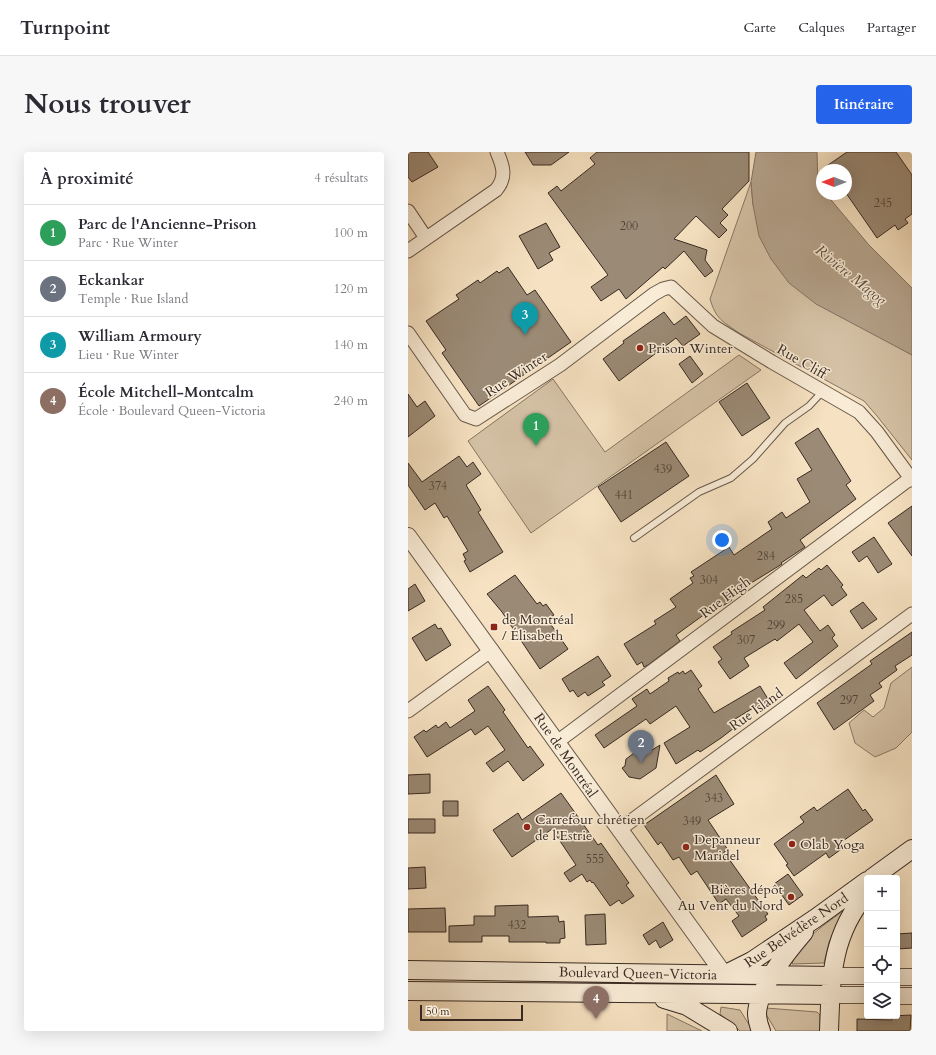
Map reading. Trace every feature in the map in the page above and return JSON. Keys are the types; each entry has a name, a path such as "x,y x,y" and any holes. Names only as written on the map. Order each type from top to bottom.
{"main road":[{"path":"876,875 912,849"},
{"path":"882,875 892,863"},
{"name":"Rue Belvédère Nord","path":"724,974 743,966 816,918 864,883"},
{"path":"829,1031 831,976 842,932 859,902 864,896"},
{"path":"761,1031 757,1014 762,994 795,943 816,918"},
{"name":"Boulevard Queen-Victoria","path":"408,970 831,976"},
{"path":"724,974 757,1014 767,1031"},
{"name":"Boulevard Queen-Victoria","path":"411,990 830,995"},
{"path":"632,993 658,997 687,1006 728,1031"}],"street":[{"path":"408,251 496,190 504,178 504,171 497,152"},
{"path":"408,211 426,238"},
{"name":"Rue Cliff","path":"662,289 670,287 675,290 713,326 859,412 878,432 911,479"},
{"name":"Rue Winter","path":"408,333 465,415 476,419 560,365 662,289"},
{"name":"Rue High","path":"557,742 911,479"},
{"name":"Rue de Montréal","path":"408,536 492,650 619,830 724,974"},
{"name":"Rue Island","path":"619,830 912,614"},
{"path":"408,711 492,650"},
{"name":"Boulevard Queen-Victoria","path":"831,976 864,976"},
{"path":"900,977 912,977"},
{"name":"Boulevard Queen-Victoria","path":"830,995 864,995"},
{"path":"900,996 912,996"}],"lane":[{"path":"634,538 699,492 731,478 753,459 785,423 809,406 823,391"}],"shaded area":[{"path":"751,182 753,205 892,343 912,355 912,460 864,401 739,333 717,315 710,299"},
{"path":"739,355 761,370 531,533 468,441 553,379 605,452"},
{"path":"912,667 912,732 896,748 875,757 855,743 849,723 864,710 873,717 884,708 891,683"},
{"path":"846,909 829,942 824,963 792,964 800,948 807,940 822,926"},
{"path":"721,1007 740,1010 753,1031 740,1031 720,1014"},
{"path":"763,1009 817,1012 820,1015 820,1031 776,1031"},
{"path":"667,1014 702,1031 667,1031"}],"water":[{"name":"Rivière Magog","path":"756,152 817,152 816,200 831,200 869,245 912,288 912,355 816,304 789,283 771,259 759,236 753,205 751,182"}],"building":[{"path":"408,152 428,152 438,167 412,182 408,177"},
{"path":"525,152 569,152 551,165 533,165"},
{"path":"597,152 749,152 749,181 722,209 728,215 720,223 727,230 719,238 696,216 674,239 707,250 705,260 713,271 705,277 684,251 665,269 663,267 626,299 619,289 601,301 591,287 608,275 548,193 557,186 561,191 595,164 590,158"},
{"path":"847,152 896,152 912,175 912,214 905,219 908,223 898,230 895,225 877,238 851,200 852,164 830,164"},
{"path":"546,223 560,247 549,253 553,260 538,269 519,236"},
{"path":"508,267 527,295 535,290 571,342 479,406 442,353 446,350 426,321 459,299 456,295 478,280 480,283 497,271 499,273"},
{"name":"Prison Winter","path":"664,312 674,325 686,316 700,334 683,346 676,338 619,381 603,359 624,343 623,341"},
{"path":"690,356 703,374 692,383 679,364"},
{"path":"747,383 770,418 742,436 719,402"},
{"path":"408,394 417,407 425,401 435,416 408,437"},
{"path":"818,428 851,481 846,485 856,499 800,540 805,547 781,563 782,564 730,596 732,600 721,607 720,604 676,635 680,641 648,665 644,667 642,662 637,665 624,644 656,624 654,621 676,607 670,599 693,583 690,578 694,576 691,572 729,547 734,555 772,529 768,522 782,512 786,518 810,502 797,479 812,470 795,443"},
{"path":"666,442 689,476 621,522 598,487"},
{"path":"459,456 467,467 473,462 481,474 466,485 481,510 478,512 503,552 470,572 464,561 466,560 463,554 468,551 447,516 444,518 435,503 425,510 408,485 408,463 422,482"},
{"path":"912,506 912,556 888,523"},
{"path":"874,537 892,564 878,573 867,556 859,562 852,552"},
{"path":"827,565 843,585 841,587 847,595 832,606 824,595 804,610 820,631 828,625 835,635 832,638 838,646 796,679 784,663 813,642 799,624 777,641 775,639 744,658 749,666 730,679 718,662 722,659 713,647 732,634 731,632 765,610 763,607 803,575 806,578 819,568 821,570"},
{"path":"515,575 537,604 540,602 543,606 546,604 554,615 547,619 568,649 540,669 502,612 487,594"},
{"path":"415,584 425,601 408,611 408,589"},
{"path":"863,602 877,619 862,629 850,611"},
{"path":"435,624 438,629 441,628 451,645 426,661 412,638"},
{"path":"912,632 912,655 895,666 897,670 879,683 882,687 870,695 874,701 834,730 817,703 872,664 870,661"},
{"path":"598,656 611,676 602,682 605,685 588,696 585,692 578,697 573,690 570,692 562,679"},
{"path":"691,670 702,686 698,689 714,713 760,686 768,699 730,722 734,728 721,738 700,752 698,750 676,764 664,743 690,727 676,706 650,724 646,719 604,748 595,735 637,706 632,699 647,689 650,694 669,681 668,678 678,672 679,674 683,671 685,674"},
{"path":"488,686 505,710 503,712 528,748 530,746 544,765 523,781 508,761 493,772 486,763 505,750 488,726 475,735 471,729 427,757 414,737 424,730 426,732 436,725 438,728 446,722 450,728 475,711 468,700"},
{"path":"660,745 656,768 640,779 629,777 622,768 625,766 626,759 641,748 652,750"},
{"path":"430,774 430,793 408,794 408,775"},
{"path":"716,775 734,804 708,820 728,850 724,852 768,914 765,916 767,920 742,937 732,921 739,916 726,899 719,904 697,871 691,875 679,857 673,860 661,842 658,845 644,825"},
{"path":"848,789 863,811 865,809 873,820 840,843 843,848 829,858 826,853 794,876 786,865 788,864 774,844 804,822 800,817 814,807 817,811"},
{"path":"561,793 598,845 601,843 629,883 626,885 634,896 622,904 619,900 610,906 593,882 592,883 590,880 587,882 582,874 570,882 564,873 576,865 552,829 512,857 493,830 518,813 522,820"},
{"path":"443,801 458,801 458,816 443,816"},
{"path":"408,819 435,819 435,833 408,833"},
{"path":"425,867 426,888 408,889 408,868"},
{"path":"788,874 803,895 789,905 774,884"},
{"path":"528,905 528,917 558,916 559,922 564,921 565,938 560,939 560,943 509,942 509,936 482,936 482,942 449,942 449,926 474,925 474,916 495,916 495,906"},
{"path":"445,908 446,932 408,932 408,909"},
{"path":"605,914 606,944 586,945 585,915"},
{"path":"663,922 673,940 660,948 656,940 649,945 643,935"},
{"path":"912,933 912,948 900,949 900,934"},
{"path":"911,1015 910,1031 857,1031 857,1019 892,1020 900,1019 900,1016"}],"place":[{"name":"William Armoury","path":"525,335"},
{"name":"Prison Winter","path":"640,348"},
{"name":"Parc de l'Ancienne-Prison","path":"536,446"},
{"name":"de Montréal / Élisabeth","path":"494,627"},
{"name":"Eckankar","path":"641,763"},
{"name":"Carrefour chrétien de l'Estrie","path":"527,827"},
{"name":"Olab Yoga","path":"792,844"},
{"name":"Depanneur Maridel","path":"686,847"},
{"name":"Bières dépôt Au Vent du Nord","path":"791,897"},
{"name":"École Mitchell-Montcalm","path":"596,1019"}]}
